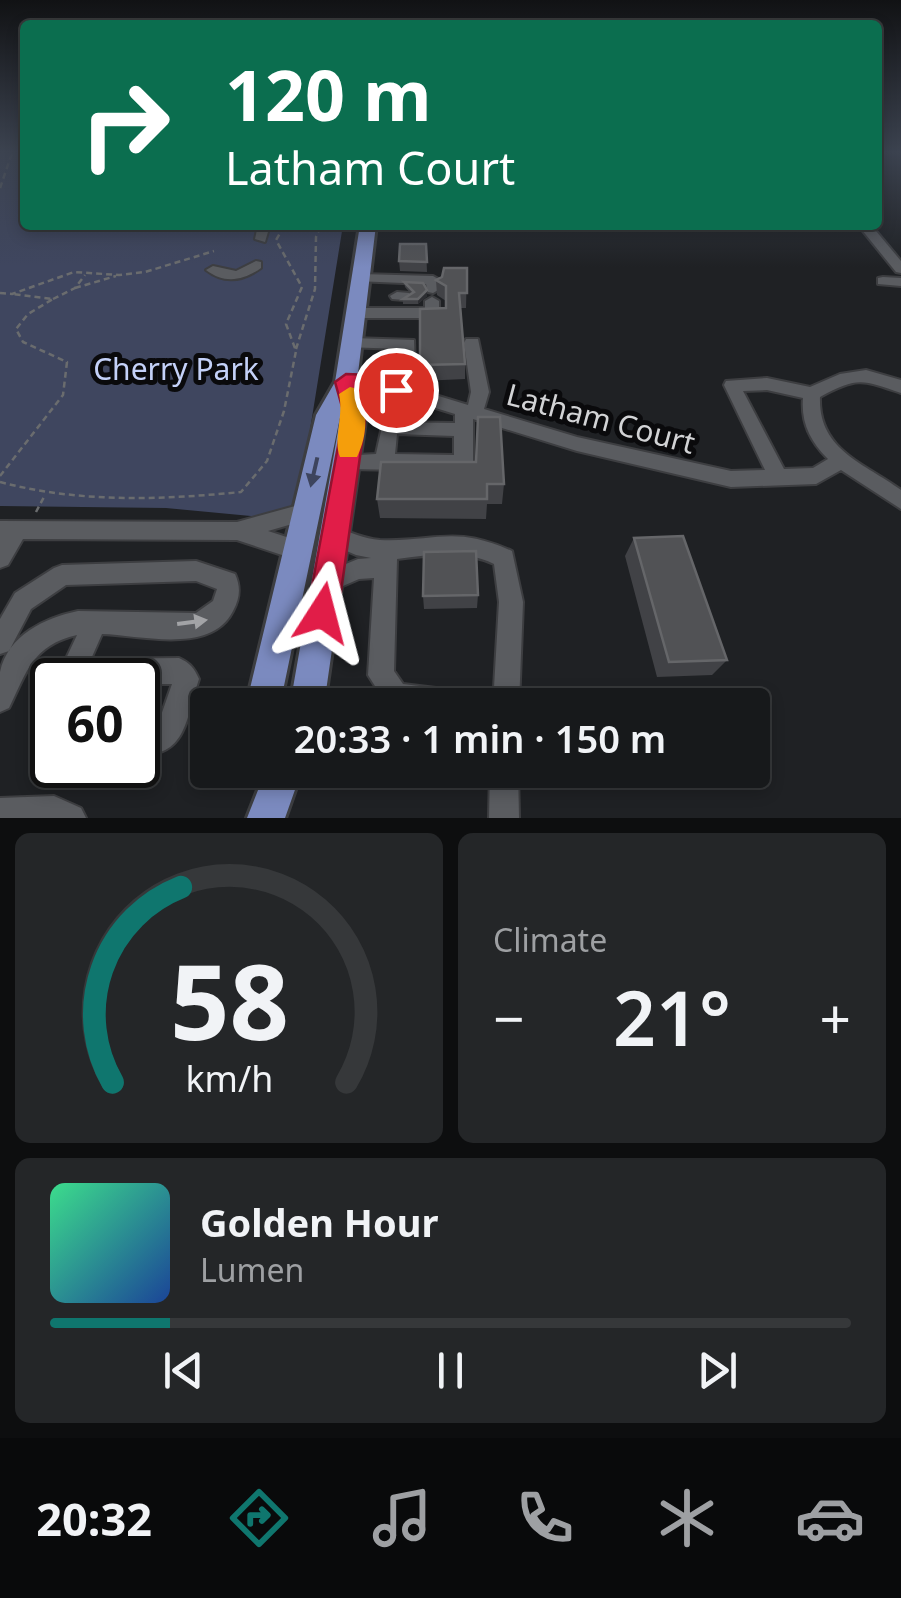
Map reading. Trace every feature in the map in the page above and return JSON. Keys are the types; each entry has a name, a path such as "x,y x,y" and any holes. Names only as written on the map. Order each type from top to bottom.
{"main road":[{"path":"268,688 327,415 346,382 367,230"},
{"path":"310,688 355,414 346,382"},
{"path":"265,788 266,818"},
{"path":"266,818 277,788"}],"street":[{"path":"868,230 901,269"},
{"path":"213,270 225,276 244,275 256,265"},
{"path":"356,313 412,296 360,278"},
{"path":"883,281 901,282"},
{"path":"352,343 408,344 408,366 396,390"},
{"path":"347,461 463,462 467,418 480,392 472,343"},
{"path":"779,479 732,385 767,384 812,394 844,376 865,372 901,386"},
{"name":"Latham Court","path":"346,382 374,383 467,418 730,480 816,476 841,460"},
{"path":"812,394 808,412 814,430 830,453 901,501"},
{"path":"386,461 389,427 467,418"},
{"path":"0,558 8,530 237,530 306,512"},
{"path":"237,530 297,550"},
{"path":"335,536 385,558"},
{"path":"328,582 385,558 455,543 485,546 504,558 510,602 507,688"},
{"path":"385,558 381,676 390,688"},
{"path":"0,642 22,601 62,575 196,571 227,581 225,605 214,618 196,625 95,623 40,636 21,657 0,699"},
{"path":"79,658 95,623"},
{"path":"160,672 179,671 186,678 168,732 160,740"},
{"path":"504,788 504,818"},
{"path":"0,813 54,811 71,818"}],"path":[{"path":"282,230 276,240 283,258 298,272 302,287 285,319 284,331 296,351"},
{"path":"214,251 75,288 28,314 16,329 23,342 66,362 69,378 64,398 0,479 45,496 134,500 241,492 268,460 284,411 318,275 317,230"},
{"path":"12,294 56,276 101,271 118,275"},
{"path":"75,288 86,273"},
{"path":"0,293 54,299"}],"green space":[{"name":"Cherry Park","path":"0,191 20,191 20,230 342,230 300,492 289,509 260,517 166,508 0,506"}],"building":[{"path":"400,244 426,244 427,262 399,261"},
{"path":"444,268 467,268 467,293 459,293 465,364 420,365 420,309 446,308 446,286 436,280 442,277"},
{"path":"404,282 423,283 427,290 418,299 403,299 414,292"},
{"path":"478,417 500,417 504,484 487,484 487,499 377,499 381,462 476,462"},
{"path":"683,536 727,660 669,662 634,538"},
{"path":"476,551 478,595 423,596 424,552"}],"slow traffic":[{"path":"349,450 355,414 350,394"}],"route":[{"path":"322,613 355,414 346,382 374,383 396,390"}]}
